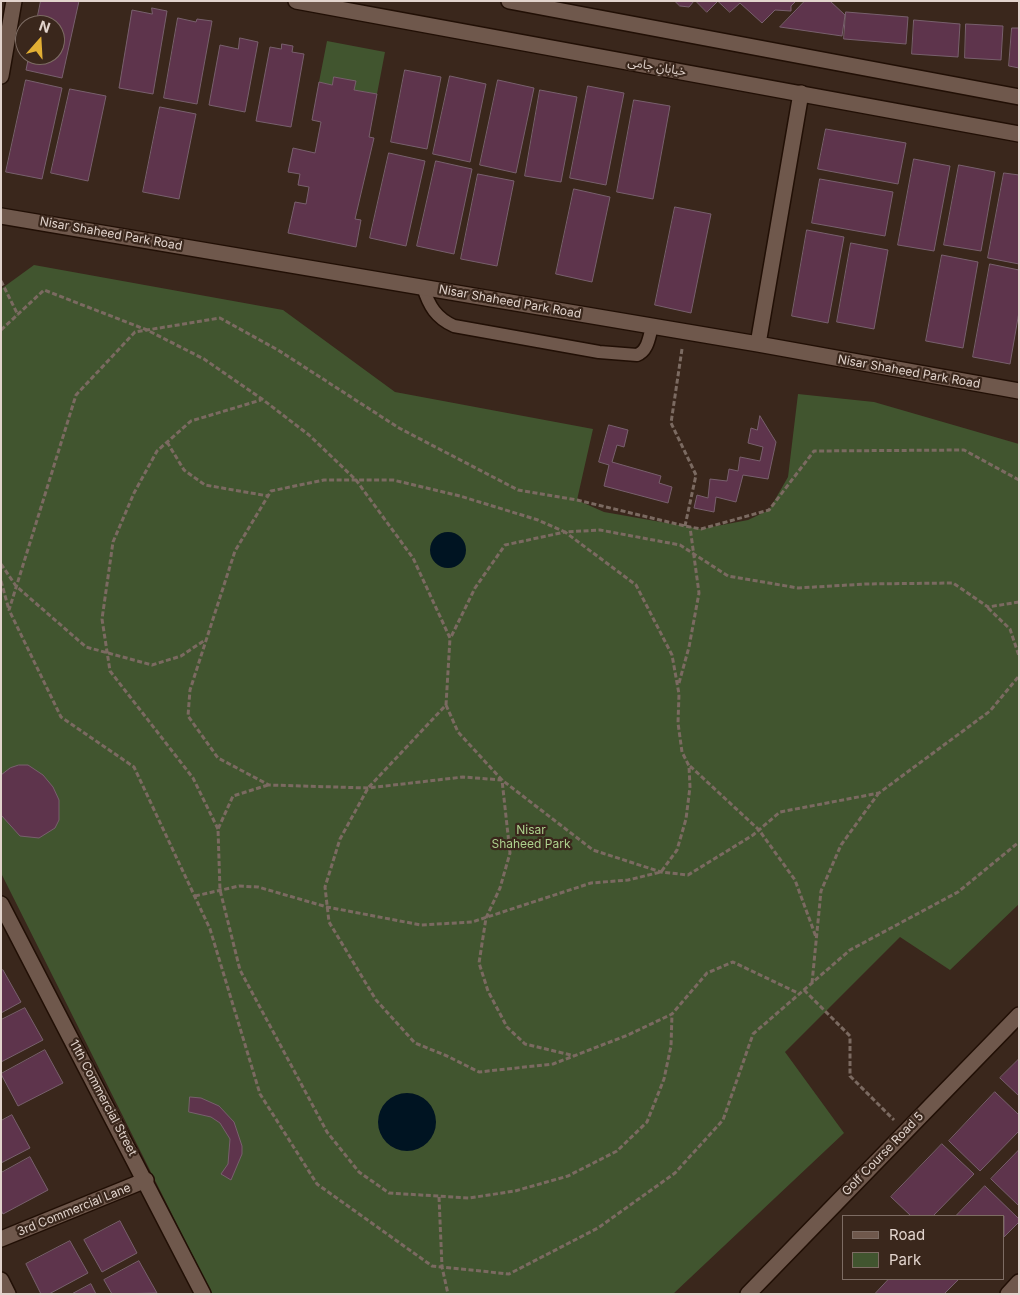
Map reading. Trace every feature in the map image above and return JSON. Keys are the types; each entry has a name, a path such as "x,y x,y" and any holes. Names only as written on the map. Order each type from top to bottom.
{"street":[{"path":"1,76 14,1"},
{"name":"خیابانِ جامی","path":"296,1 1019,134"},
{"path":"509,1 1019,97"},
{"path":"758,344 800,93"},
{"name":"Nisar Shaheed Park Road","path":"1,216 758,344 1019,392"},
{"name":"11th Commercial Street","path":"1,904 146,1180 203,1294"},
{"name":"Golf Course Road 5","path":"748,1294 1019,1015"},
{"name":"3rd Commercial Lane","path":"1,1239 146,1180"},
{"path":"1,1280 8,1294"},
{"path":"1008,1294 1019,1282"}],"lane":[{"path":"423,287 429,304 436,315 454,326 599,352 641,354 645,350 652,326"}],"path":[{"path":"1,281 18,314"},
{"path":"1,330 44,290 147,330 204,359 262,399 309,435 356,480 413,558 450,638"},
{"path":"9,610 76,394 136,332 220,318 278,350 399,428 518,490 577,500 684,526 701,529 769,510 814,451 964,450 1019,480"},
{"path":"684,526 696,475 672,423 679,360 686,332"},
{"path":"262,399 191,421 157,451 134,493 113,542 102,619 110,671 193,778 218,829 220,890 240,970 327,1132 359,1172 389,1194 470,1198 515,1191 568,1176 617,1151 647,1122 664,1079 670,1046 672,1014"},
{"path":"167,442 184,470 205,484 268,496"},
{"path":"269,785 218,758 188,716 190,690 234,551 271,491 324,480 392,480 460,496 538,520 565,532 636,585 672,655 678,686 678,723 682,752 689,766 759,830 795,880 816,937"},
{"path":"678,686 689,647 699,593 690,527"},
{"path":"879,793 780,812 759,830 688,875 661,872 593,850 502,780 458,732 446,705 450,638 474,588 505,545 565,532 609,532 680,545 728,576 798,588 865,584 953,583 988,607 1010,628 1019,656"},
{"path":"1,564 16,586 86,647 152,665 181,656 206,639"},
{"path":"1,582 9,610 61,717 134,767 210,929 260,1094 317,1184 432,1266 509,1274 598,1228 675,1173 723,1120 753,1034 850,950 958,892 1019,842"},
{"path":"988,607 1019,602"},
{"path":"812,983 821,890 841,845 879,793 990,711 1019,676"},
{"path":"446,705 368,788 340,839 325,887 329,922 376,1000 415,1043 448,1056 479,1072 553,1064 628,1035 672,1014 707,973 733,962 800,994"},
{"path":"195,896 239,886 258,887 327,907 422,925 472,922 591,883 628,880 661,872 677,850 686,819 690,787 689,766"},
{"path":"218,829 233,796 269,785 368,788 463,777 502,780"},
{"path":"502,780 510,853 500,888 486,918 479,963 488,991 507,1027 525,1044 575,1056"},
{"path":"804,990 850,1036 850,1076 906,1131"},
{"path":"439,1197 442,1267 448,1294"}],"green space":[{"path":"327,41 385,52 377,94 354,90 355,81 334,77 332,85 319,82"},
{"name":"Nisar Shaheed Park","path":"34,265 283,310 395,392 593,429 577,500 604,512 701,529 748,520 769,510 788,477 798,394 874,402 1019,444 1019,904 950,970 900,937 785,1052 844,1133 673,1294 212,1294 1,873 1,289"}],"water":[{"path":"448,532 455,533 461,537 465,543 465,557 461,563 455,567 448,568 441,567 435,563 431,557 430,550 431,543 435,537 441,533"},
{"path":"407,1093 418,1095 431,1106 436,1122 434,1133 423,1146 407,1151 396,1149 383,1138 378,1122 380,1111 391,1098"}],"building":[{"path":"41,1 79,1 65,64 65,15 38,15"},
{"path":"675,1 694,1 689,7 680,6"},
{"path":"696,1 718,1 707,12"},
{"path":"718,1 796,1 791,6 791,11 775,10 762,23 740,3 730,12"},
{"path":"805,1 830,1 845,15 842,36 780,27"},
{"path":"152,8 167,11 153,94 119,88 132,10 152,14"},
{"path":"846,12 908,17 906,44 844,39"},
{"path":"178,18 196,22 197,19 212,21 197,104 164,98"},
{"path":"914,20 960,24 958,57 912,54"},
{"path":"966,24 1003,26 1001,60 965,58"},
{"path":"1012,28 1019,28 1019,68 1009,66"},
{"path":"240,38 258,42 245,112 209,105 220,45 238,49"},
{"path":"282,44 293,46 292,52 304,54 291,127 256,121 270,47 281,49"},
{"path":"27,65 65,65 62,78 26,70"},
{"path":"405,70 441,77 427,149 391,142"},
{"path":"450,76 486,84 470,162 433,154"},
{"path":"334,77 356,81 354,90 377,94 369,137 374,138 355,219 361,220 356,247 288,233 295,202 306,204 309,187 298,185 300,174 288,172 293,148 315,153 321,122 312,120 319,82 332,85"},
{"path":"26,80 62,88 42,179 6,172"},
{"path":"498,80 534,88 516,173 480,165"},
{"path":"588,86 624,93 606,185 570,178"},
{"path":"70,89 106,96 88,181 51,173"},
{"path":"540,90 577,97 561,182 525,176"},
{"path":"634,100 670,106 653,199 617,192"},
{"path":"160,107 196,114 179,199 143,192"},
{"path":"826,129 906,143 898,184 818,169"},
{"path":"389,153 425,161 406,246 370,238"},
{"path":"914,159 950,166 934,251 898,245"},
{"path":"436,161 472,169 454,254 417,246"},
{"path":"959,165 995,172 981,251 944,245"},
{"path":"1004,173 1019,175 1019,264 988,258"},
{"path":"478,174 514,181 497,266 461,259"},
{"path":"820,179 893,192 885,236 812,223"},
{"path":"574,189 610,197 592,282 556,274"},
{"path":"675,207 711,214 691,313 655,305"},
{"path":"807,230 844,237 828,323 792,316"},
{"path":"851,243 888,250 874,329 837,322"},
{"path":"942,255 978,262 963,348 926,341"},
{"path":"990,264 1019,270 1019,312 1010,364 973,357"},
{"path":"760,416 776,442 768,479 743,475 736,502 716,497 714,512 694,508 697,495 708,498 710,479 727,481 729,469 738,471 740,457 760,461 763,447 748,443 751,428 757,430"},
{"path":"609,425 628,430 624,447 617,445 612,462 661,476 659,483 672,487 668,503 604,486 609,465 599,462"},
{"path":"28,765 43,775 53,787 59,800 59,820 55,828 39,838 20,836 1,815 1,775 10,768"},
{"path":"3,970 21,1002 1,1013 1,971"},
{"path":"25,1008 43,1040 1,1062 1,1020"},
{"path":"45,1050 63,1083 18,1106 1,1074"},
{"path":"1019,1059 1019,1096 1000,1078"},
{"path":"995,1092 1019,1115 1019,1131 980,1171 949,1141"},
{"path":"190,1097 201,1098 219,1106 234,1122 242,1146 242,1154 231,1180 221,1174 228,1164 230,1139 220,1123 211,1117 189,1112"},
{"path":"12,1115 30,1148 1,1163 1,1121"},
{"path":"942,1144 974,1174 934,1215 910,1215 891,1197"},
{"path":"1019,1150 1019,1206 991,1179"},
{"path":"30,1157 48,1190 3,1214 1,1210 1,1173"},
{"path":"985,1186 1019,1219 1019,1222 1005,1236 1005,1215 957,1215"},
{"path":"120,1221 137,1253 102,1272 84,1240"},
{"path":"70,1241 88,1273 49,1294 41,1294 26,1264"},
{"path":"139,1261 157,1293 112,1294 104,1280"},
{"path":"888,1280 958,1280 944,1294 875,1294"},
{"path":"91,1284 96,1294 72,1294"}]}
